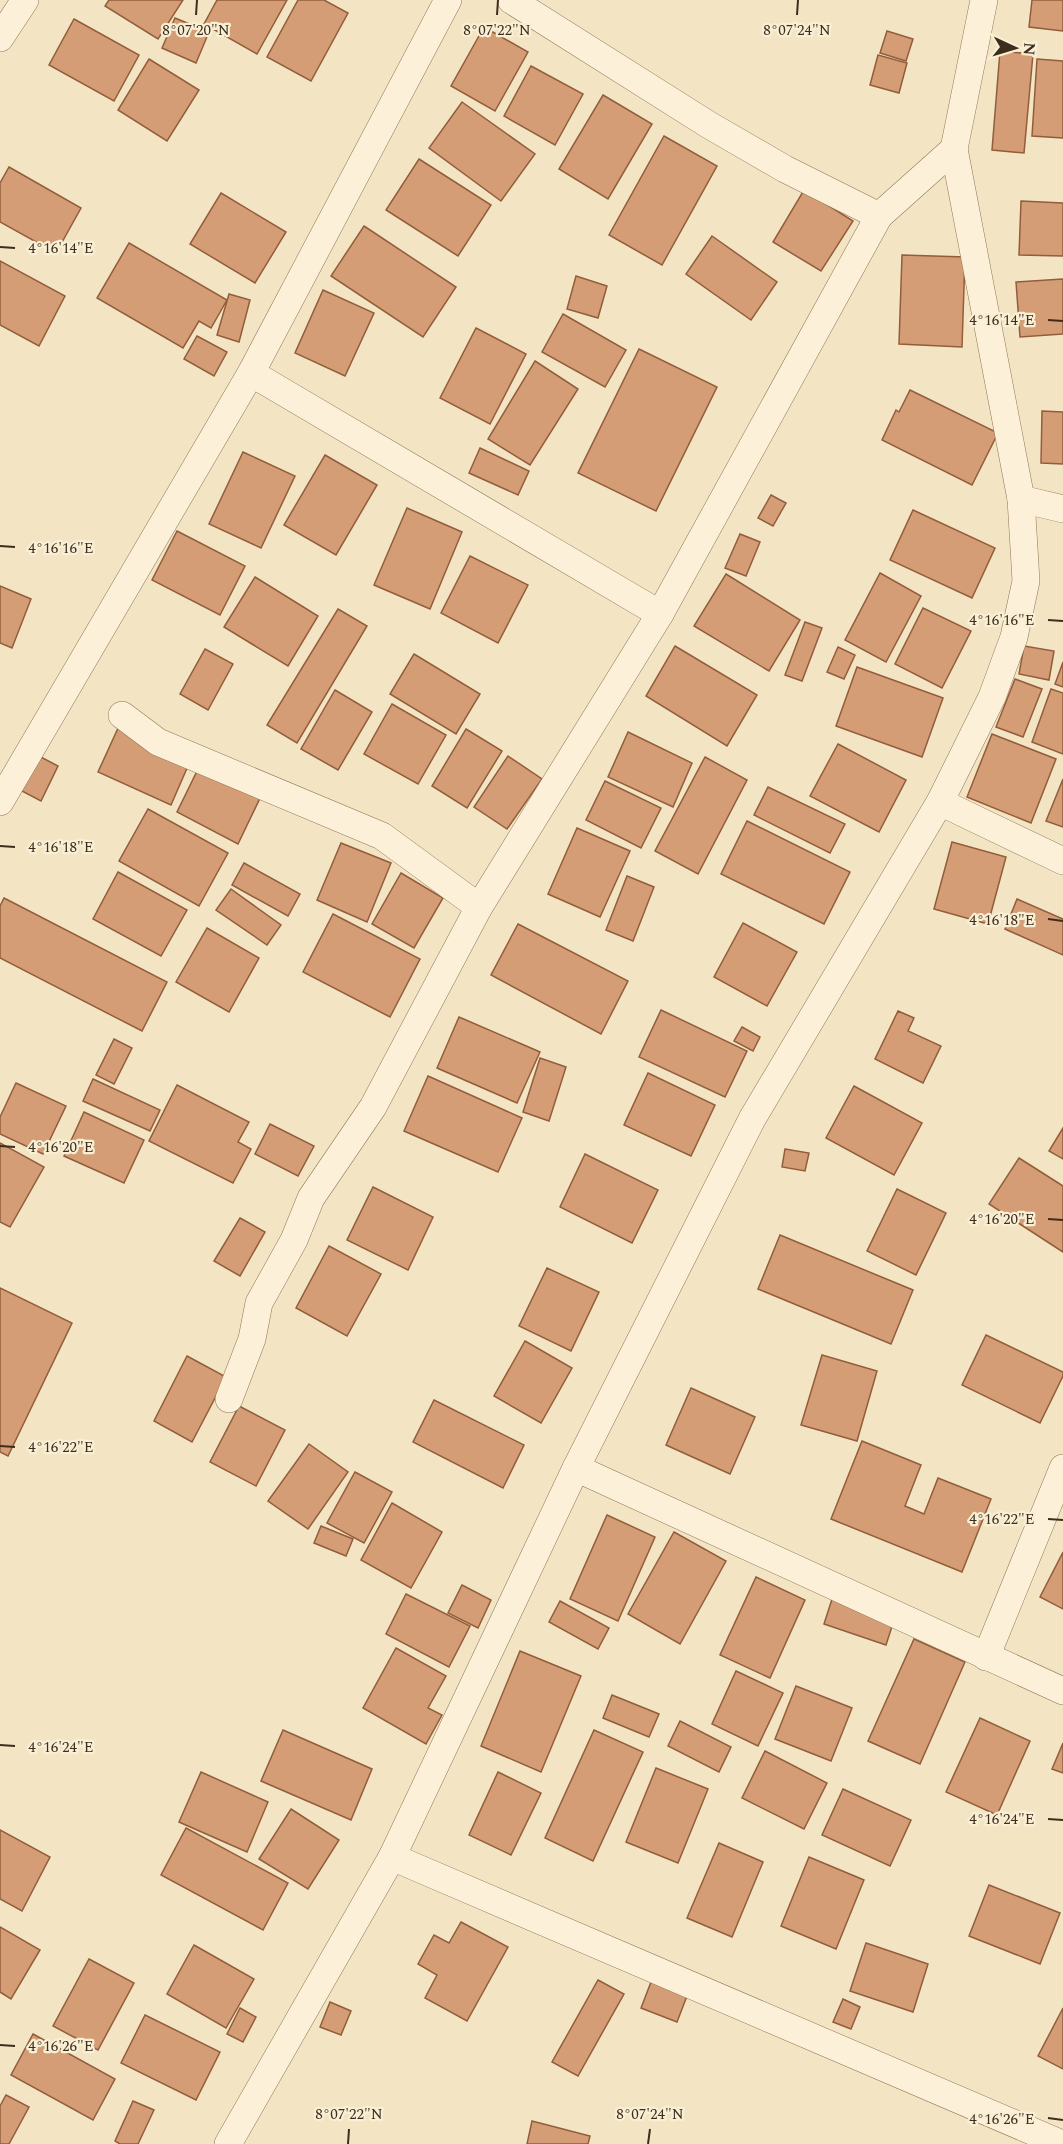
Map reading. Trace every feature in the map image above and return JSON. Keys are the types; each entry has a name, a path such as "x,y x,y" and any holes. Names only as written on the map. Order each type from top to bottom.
{"street":[{"path":"0,802 251,373 448,0"},
{"path":"511,0 709,125 785,169 879,216"},
{"path":"228,2144 392,1857 576,1468 752,1119 940,802 992,697 1014,637 1026,581 1021,499 954,149 984,0"},
{"path":"0,38 18,2"},
{"path":"229,1399 252,1339 259,1303 294,1240 310,1198 373,1107 479,907 660,614 879,216 954,149"},
{"path":"251,373 660,614"},
{"path":"1021,499 1063,509"},
{"path":"122,715 158,742 382,836 479,907"},
{"path":"940,802 1063,861"},
{"path":"576,1468 1063,1691"},
{"path":"986,1657 1063,1468"},
{"path":"392,1857 1062,2144"}],"building":[{"path":"109,0 183,0 158,39 105,6"},
{"path":"217,0 287,0 257,54 204,24"},
{"path":"298,0 324,0 348,13 311,81 267,57"},
{"path":"1032,0 1063,0 1063,31 1029,27"},
{"path":"175,18 209,32 196,63 162,48"},
{"path":"74,19 139,55 114,101 49,65"},
{"path":"484,27 528,52 495,111 451,86"},
{"path":"887,31 913,39 906,61 880,53"},
{"path":"1000,51 1033,54 1024,153 992,150"},
{"path":"878,55 907,63 899,93 870,85"},
{"path":"149,59 199,90 167,141 118,110"},
{"path":"1037,59 1063,61 1063,138 1032,136"},
{"path":"531,66 583,94 555,145 504,116"},
{"path":"603,95 652,124 608,199 559,169"},
{"path":"462,102 535,154 501,201 429,148"},
{"path":"664,136 717,166 662,265 609,235"},
{"path":"419,159 491,205 458,256 386,210"},
{"path":"9,167 81,208 56,253 0,222 0,183"},
{"path":"804,190 853,221 821,271 773,242"},
{"path":"221,193 286,232 255,283 190,244"},
{"path":"1021,201 1063,203 1063,256 1019,255"},
{"path":"364,226 456,287 423,337 331,276"},
{"path":"712,236 777,282 751,320 686,274"},
{"path":"129,243 227,300 211,328 199,321 183,348 97,298"},
{"path":"902,255 965,257 962,347 899,344"},
{"path":"0,261 65,296 39,346 0,325"},
{"path":"576,276 607,286 598,318 567,309"},
{"path":"1063,279 1063,334 1020,337 1016,282"},
{"path":"323,290 374,313 345,376 295,353"},
{"path":"229,294 250,300 239,342 217,335"},
{"path":"563,314 626,350 605,387 542,352"},
{"path":"476,328 526,354 490,424 440,398"},
{"path":"197,336 227,352 214,376 184,359"},
{"path":"639,349 717,387 656,511 578,473"},
{"path":"535,361 578,389 530,465 488,439"},
{"path":"910,390 998,433 972,485 882,440 896,410 899,412"},
{"path":"1042,411 1063,412 1063,464 1041,463"},
{"path":"480,448 529,471 518,495 469,473"},
{"path":"243,452 295,476 261,548 209,524"},
{"path":"325,455 377,485 336,555 284,525"},
{"path":"771,495 786,503 773,526 758,518"},
{"path":"407,508 462,532 430,609 374,585"},
{"path":"913,510 995,548 972,598 890,560"},
{"path":"177,531 245,566 220,615 152,580"},
{"path":"740,534 760,542 746,576 725,568"},
{"path":"470,556 528,585 498,643 441,613"},
{"path":"880,573 921,596 886,662 845,640"},
{"path":"726,574 800,620 769,671 694,626"},
{"path":"255,577 318,616 288,666 224,627"},
{"path":"0,586 31,599 12,648 0,643"},
{"path":"923,608 971,631 942,688 895,664"},
{"path":"338,609 367,626 297,743 267,725"},
{"path":"805,622 822,628 802,681 785,675"},
{"path":"675,646 757,695 727,746 646,696"},
{"path":"1024,646 1054,651 1049,680 1019,674"},
{"path":"838,647 855,655 844,679 827,672"},
{"path":"205,649 233,664 208,710 180,694"},
{"path":"414,654 480,694 456,734 390,694"},
{"path":"1063,662 1063,687 1055,684"},
{"path":"857,667 943,698 922,757 836,726"},
{"path":"1015,679 1042,689 1023,737 996,727"},
{"path":"1051,689 1063,693 1063,754 1032,742"},
{"path":"335,690 372,712 338,770 301,749"},
{"path":"392,704 446,735 418,784 364,754"},
{"path":"119,726 191,759 171,805 98,772"},
{"path":"466,729 502,751 467,808 432,786"},
{"path":"628,732 692,763 673,807 608,777"},
{"path":"992,734 1056,759 1031,823 967,797"},
{"path":"838,744 906,780 879,832 810,796"},
{"path":"35,754 58,766 41,801 18,789"},
{"path":"508,756 542,779 507,829 474,807"},
{"path":"705,757 747,780 698,874 655,851"},
{"path":"201,763 262,794 238,844 177,812"},
{"path":"1063,779 1063,827 1046,821"},
{"path":"605,781 661,808 641,848 586,820"},
{"path":"768,787 845,824 830,853 754,815"},
{"path":"148,809 228,853 199,906 119,861"},
{"path":"747,821 850,872 824,924 721,874"},
{"path":"577,828 630,851 600,917 548,894"},
{"path":"952,842 1006,857 988,924 934,909"},
{"path":"341,843 391,863 367,922 317,900"},
{"path":"244,863 300,894 288,916 232,885"},
{"path":"118,872 187,910 161,956 93,919"},
{"path":"401,873 443,898 414,948 372,924"},
{"path":"627,876 654,887 633,941 606,930"},
{"path":"231,889 281,925 267,945 216,910"},
{"path":"4,898 167,982 142,1031 0,958 0,906"},
{"path":"1017,899 1063,919 1063,955 1005,929"},
{"path":"333,914 420,959 390,1017 303,972"},
{"path":"743,923 797,952 767,1006 714,977"},
{"path":"518,924 628,981 601,1034 491,975"},
{"path":"207,928 259,958 229,1012 176,982"},
{"path":"661,1010 747,1051 725,1097 639,1057"},
{"path":"898,1011 914,1018 908,1031 941,1046 923,1083 875,1059"},
{"path":"459,1017 540,1052 517,1103 437,1068"},
{"path":"742,1027 760,1037 753,1051 734,1041"},
{"path":"114,1039 132,1048 114,1084 96,1075"},
{"path":"540,1058 566,1067 549,1121 523,1112"},
{"path":"648,1073 715,1105 691,1156 624,1125"},
{"path":"428,1076 522,1118 498,1172 404,1131"},
{"path":"93,1079 160,1110 150,1131 83,1101"},
{"path":"16,1083 66,1106 43,1154 0,1134 0,1117"},
{"path":"177,1085 249,1122 238,1142 251,1149 233,1183 149,1141"},
{"path":"854,1086 922,1123 894,1175 826,1138"},
{"path":"84,1112 144,1140 124,1183 64,1156"},
{"path":"270,1124 314,1146 298,1176 255,1154"},
{"path":"1063,1128 1063,1159 1049,1151"},
{"path":"0,1143 44,1167 10,1227 0,1222"},
{"path":"785,1149 809,1153 805,1171 782,1167"},
{"path":"585,1154 658,1190 632,1243 560,1207"},
{"path":"1019,1158 1063,1186 1063,1252 989,1204"},
{"path":"373,1187 433,1217 408,1270 347,1240"},
{"path":"897,1189 946,1213 916,1275 867,1251"},
{"path":"240,1218 265,1232 240,1276 214,1261"},
{"path":"780,1235 913,1290 891,1344 758,1289"},
{"path":"329,1246 381,1274 347,1336 296,1308"},
{"path":"547,1268 599,1292 571,1351 519,1326"},
{"path":"0,1288 72,1323 8,1456 0,1452"},
{"path":"986,1335 1063,1372 1040,1423 962,1385"},
{"path":"525,1341 572,1368 541,1423 494,1396"},
{"path":"822,1355 877,1371 857,1441 801,1425"},
{"path":"187,1356 226,1377 192,1442 154,1421"},
{"path":"691,1388 755,1417 730,1474 666,1445"},
{"path":"434,1400 524,1445 503,1488 413,1442"},
{"path":"239,1406 285,1430 256,1486 210,1462"},
{"path":"862,1441 921,1465 905,1506 924,1514 938,1478 991,1499 962,1572 831,1519"},
{"path":"309,1444 348,1472 308,1529 268,1501"},
{"path":"355,1472 392,1492 364,1543 327,1523"},
{"path":"392,1503 442,1532 411,1588 361,1560"},
{"path":"607,1515 655,1537 618,1621 570,1599"},
{"path":"321,1526 353,1539 346,1556 314,1543"},
{"path":"674,1532 726,1561 680,1644 628,1614"},
{"path":"1063,1552 1063,1609 1040,1597"},
{"path":"756,1577 805,1600 770,1678 720,1655"},
{"path":"462,1585 491,1600 478,1628 448,1613"},
{"path":"406,1594 470,1626 449,1667 386,1634"},
{"path":"833,1596 895,1617 886,1645 824,1624"},
{"path":"560,1601 609,1628 598,1649 549,1622"},
{"path":"914,1639 965,1662 920,1764 868,1741"},
{"path":"396,1648 446,1676 428,1708 442,1715 426,1744 363,1708"},
{"path":"520,1651 581,1676 541,1772 481,1746"},
{"path":"736,1671 783,1693 758,1746 712,1724"},
{"path":"796,1686 852,1708 831,1761 775,1739"},
{"path":"612,1695 659,1714 649,1737 603,1718"},
{"path":"980,1718 1030,1741 997,1815 946,1792"},
{"path":"680,1721 731,1747 719,1772 668,1746"},
{"path":"283,1730 372,1769 351,1820 261,1781"},
{"path":"594,1730 643,1752 593,1861 545,1838"},
{"path":"1063,1743 1063,1773 1052,1769"},
{"path":"765,1751 827,1783 804,1829 742,1798"},
{"path":"656,1768 708,1789 678,1863 626,1842"},
{"path":"201,1772 268,1802 247,1852 179,1822"},
{"path":"498,1772 541,1793 511,1855 469,1835"},
{"path":"843,1789 911,1820 890,1866 822,1835"},
{"path":"291,1809 339,1840 308,1889 259,1859"},
{"path":"186,1828 288,1883 263,1930 161,1875"},
{"path":"0,1830 50,1857 22,1911 0,1899"},
{"path":"719,1843 763,1862 732,1937 687,1918"},
{"path":"809,1857 864,1880 836,1949 781,1926"},
{"path":"989,1885 1060,1913 1040,1964 969,1936"},
{"path":"461,1922 508,1947 467,2021 425,1998 437,1975 418,1964 434,1935 449,1943"},
{"path":"0,1927 40,1950 11,1999 0,1992"},
{"path":"866,1943 928,1964 913,2012 850,1991"},
{"path":"194,1945 254,1979 226,2028 167,1994"},
{"path":"89,1959 134,1983 98,2050 53,2026"},
{"path":"598,1980 624,1994 578,2076 552,2062"},
{"path":"651,1982 687,1996 677,2022 641,2008"},
{"path":"843,1999 860,2007 851,2029 833,2022"},
{"path":"330,2002 351,2011 341,2035 320,2027"},
{"path":"240,2008 256,2017 243,2042 227,2034"},
{"path":"1063,2008 1063,2069 1038,2056"},
{"path":"145,2015 220,2052 196,2100 121,2063"},
{"path":"33,2034 115,2079 93,2120 11,2075"},
{"path":"6,2095 29,2107 9,2144 0,2144 0,2106"},
{"path":"133,2101 154,2110 138,2144 120,2144 115,2141"},
{"path":"532,2121 590,2136 588,2144 527,2144"}]}
